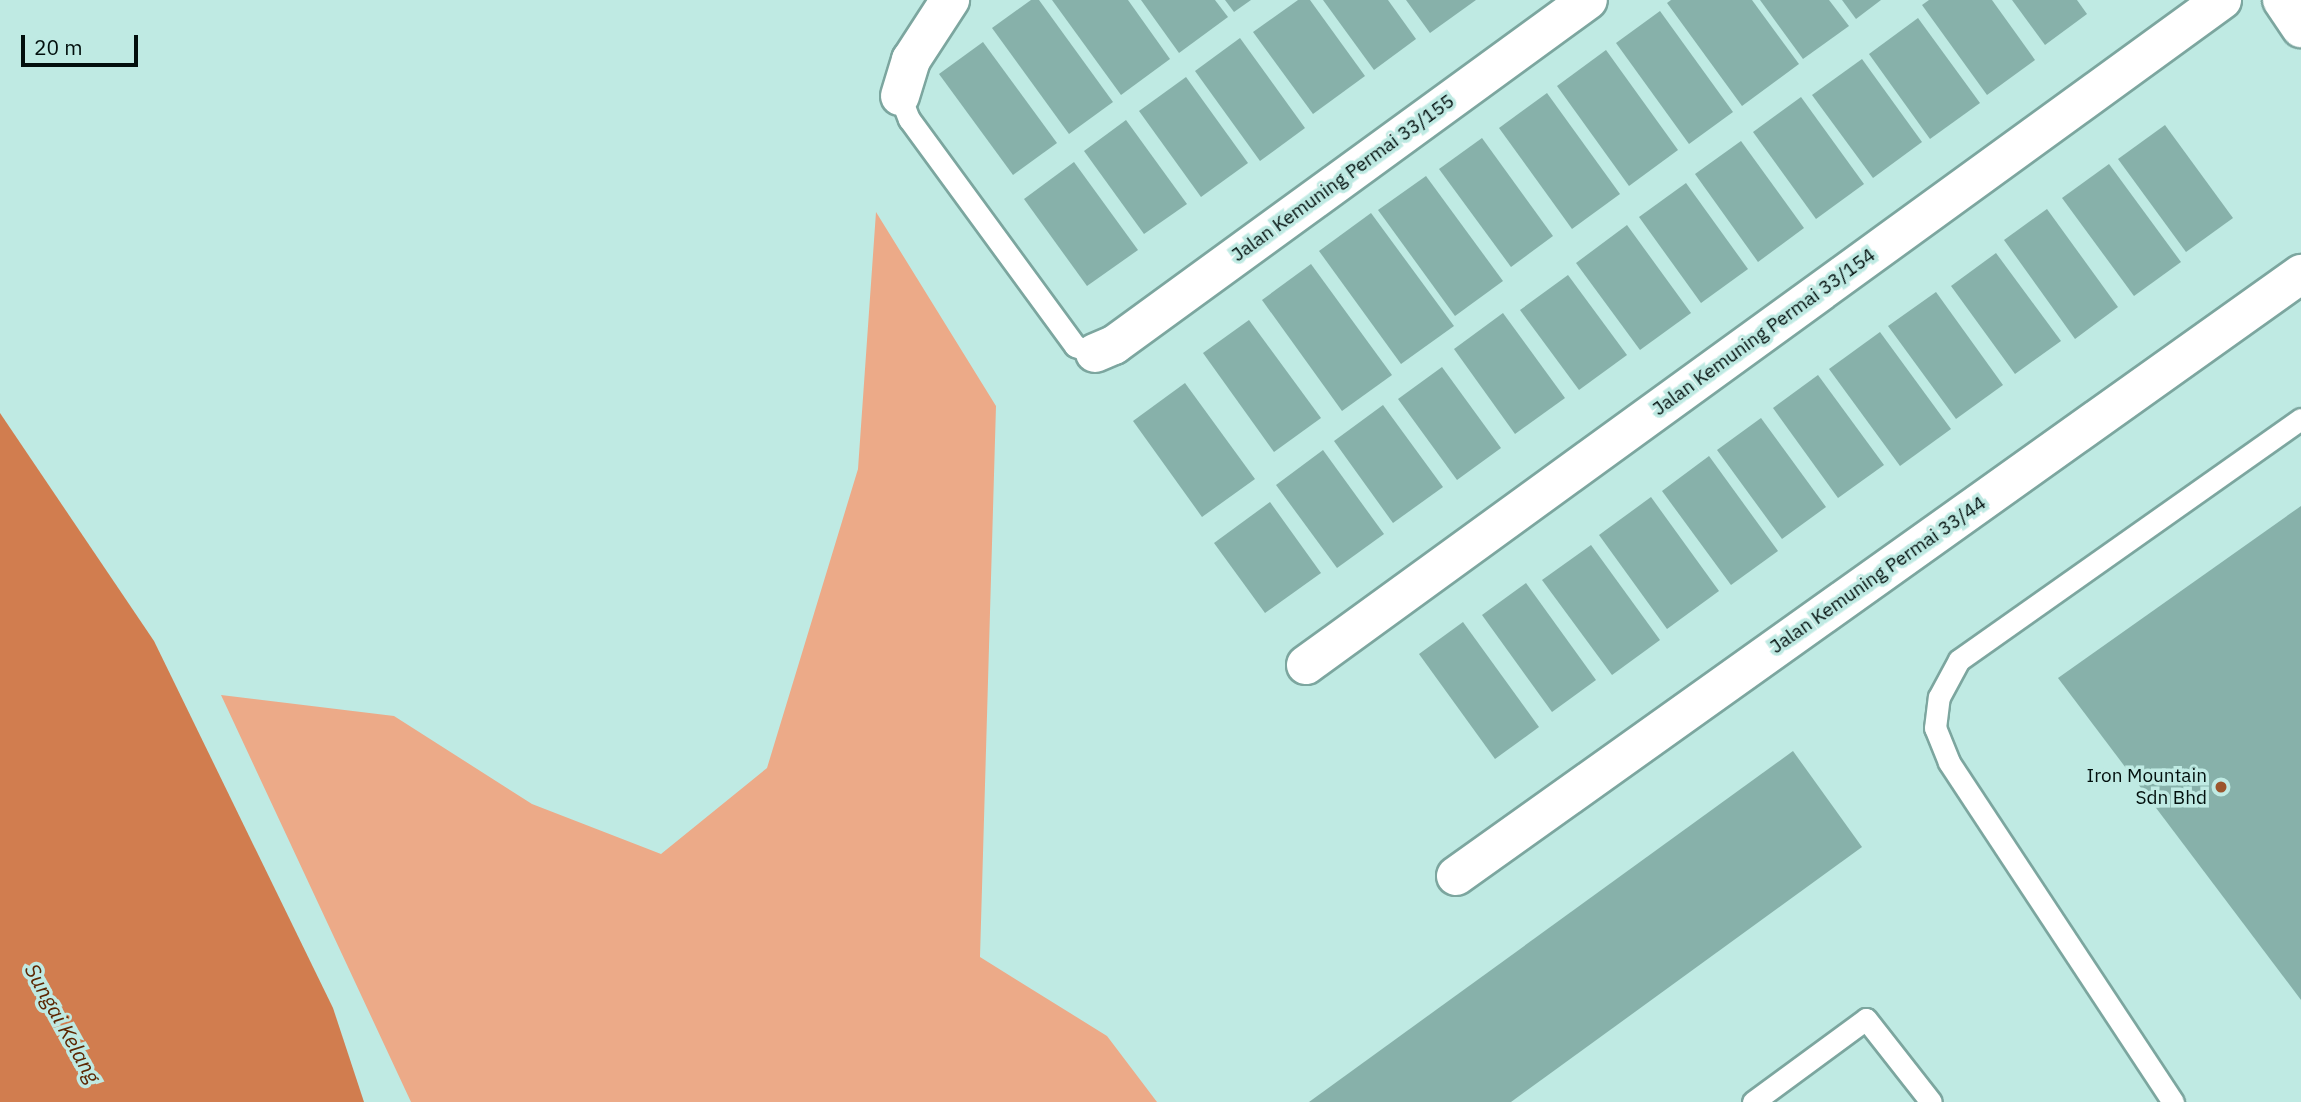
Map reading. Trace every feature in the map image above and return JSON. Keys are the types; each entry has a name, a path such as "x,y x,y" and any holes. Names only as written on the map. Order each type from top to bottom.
{"street":[{"path":"900,96 911,60 950,0"},
{"name":"Jalan Kemuning Permai 33/155","path":"1095,353 1114,345 1588,0"},
{"name":"Jalan Kemuning Permai 33/154","path":"1306,665 2222,0"},
{"path":"2282,0 2301,28"},
{"name":"Jalan Kemuning Permai 33/44","path":"1456,876 2301,274"}],"lane":[{"path":"900,96 909,119 1075,346 1095,353"},
{"path":"2174,1102 1949,762 1935,728 1939,697 1959,660 2301,419"},
{"path":"1753,1102 1866,1019 1931,1102"}],"shaded area":[{"path":"876,212 996,406 980,957 1107,1036 1157,1102 411,1102 221,695 394,716 532,804 661,854 767,768 858,469"}],"water":[{"name":"Sungai Kelang","path":"0,413 154,641 333,1008 364,1102 0,1102"}],"building":[{"path":"1031,0 1039,0 1113,102 1069,134 992,28"},
{"path":"1052,0 1128,0 1170,59 1121,95"},
{"path":"1141,0 1215,0 1228,17 1179,53"},
{"path":"1225,0 1251,0 1234,12"},
{"path":"1298,0 1310,0 1365,76 1313,114 1253,32"},
{"path":"1323,0 1388,0 1416,39 1374,70"},
{"path":"1406,0 1476,0 1430,33"},
{"path":"1671,0 1752,0 1799,64 1742,106 1667,3"},
{"path":"1760,0 1829,0 1849,26 1803,59"},
{"path":"1842,0 1881,0 1856,19"},
{"path":"1929,0 1992,0 2035,60 1987,95 1922,5"},
{"path":"2012,0 2077,0 2087,14 2045,45"},
{"path":"1660,11 1733,112 1689,144 1616,43"},
{"path":"1918,18 1980,103 1930,139 1869,54"},
{"path":"1240,38 1305,128 1260,161 1195,71"},
{"path":"983,42 1057,143 1013,175 939,74"},
{"path":"1606,50 1678,150 1629,186 1557,86"},
{"path":"1862,59 1922,142 1873,178 1812,95"},
{"path":"1186,77 1248,163 1201,197 1139,111"},
{"path":"1547,93 1620,194 1572,229 1499,128"},
{"path":"1801,97 1864,184 1816,219 1753,132"},
{"path":"1126,120 1187,204 1144,234 1084,151"},
{"path":"2165,125 2233,218 2186,252 2118,159"},
{"path":"1482,138 1553,236 1511,267 1439,169"},
{"path":"1741,141 1804,228 1758,262 1695,174"},
{"path":"1074,162 1138,250 1087,286 1024,199"},
{"path":"2109,164 2181,262 2134,296 2062,198"},
{"path":"1426,176 1503,281 1455,316 1378,210"},
{"path":"1686,183 1748,269 1701,303 1639,217"},
{"path":"2047,209 2118,307 2075,339 2004,240"},
{"path":"1371,213 1454,326 1401,364 1319,251"},
{"path":"1627,225 1691,313 1640,350 1576,263"},
{"path":"1996,253 2061,341 2015,374 1951,286"},
{"path":"1311,264 1392,375 1342,411 1262,300"},
{"path":"1568,275 1627,355 1579,390 1520,310"},
{"path":"1936,292 2003,385 1956,419 1888,326"},
{"path":"1503,313 1565,398 1515,434 1454,349"},
{"path":"1249,320 1321,418 1274,452 1203,353"},
{"path":"1880,332 1951,429 1900,466 1829,369"},
{"path":"1442,367 1501,448 1457,480 1398,399"},
{"path":"1818,375 1884,465 1838,498 1773,408"},
{"path":"1185,383 1255,479 1202,517 1133,421"},
{"path":"1383,405 1443,487 1393,523 1334,441"},
{"path":"1761,418 1826,507 1782,539 1717,450"},
{"path":"1323,450 1384,534 1337,568 1276,485"},
{"path":"1709,456 1778,551 1731,585 1662,491"},
{"path":"1651,497 1719,591 1667,629 1599,535"},
{"path":"1270,502 1321,573 1265,613 1214,543"},
{"name":"Iron Mountain Sdn Bhd","path":"2301,506 2301,1000 2058,678"},
{"path":"1591,545 1660,640 1612,675 1542,580"},
{"path":"1526,583 1596,680 1552,712 1482,615"},
{"path":"1463,622 1539,727 1495,759 1419,654"},
{"path":"1793,751 1862,847 1511,1102 1309,1102"}],"place":[{"name":"Iron Mountain Sdn Bhd","path":"2221,787"}]}
